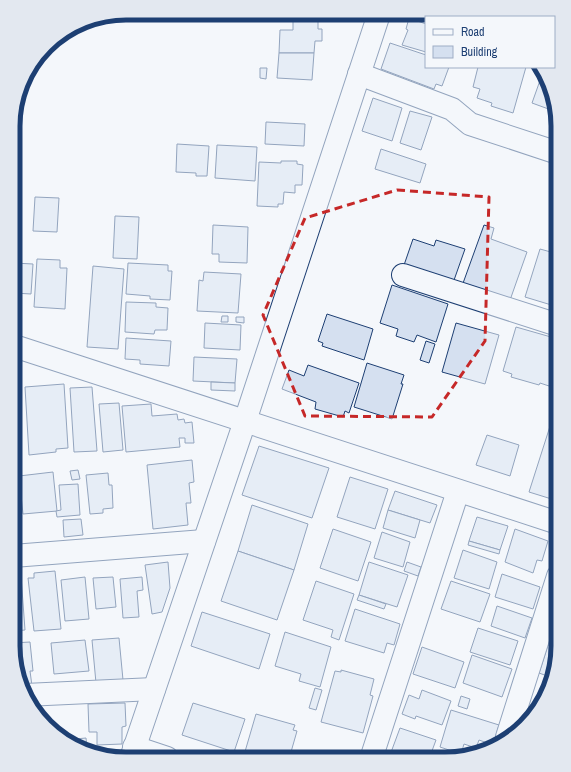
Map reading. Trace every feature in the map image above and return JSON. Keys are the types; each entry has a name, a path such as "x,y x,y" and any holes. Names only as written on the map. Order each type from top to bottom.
{"street":[{"path":"132,752 245,421 377,20"},
{"path":"359,74 452,109 470,124 551,151"},
{"path":"403,275 551,323"},
{"path":"20,348 551,521"},
{"path":"373,752 458,490"},
{"path":"20,555 204,541"},
{"path":"509,730 551,598"},
{"path":"32,695 154,689"}],"highlighted area":[{"path":"397,190 489,197 485,341 432,417 305,416 263,315 305,218"}],"building":[{"path":"293,20 318,20 318,29 322,29 322,41 315,41 314,53 279,53 280,30 293,30"},
{"path":"408,20 415,20 425,24 425,52 402,45 408,30 406,29"},
{"path":"390,43 425,55 425,68 449,68 442,86 436,84 434,89 381,69"},
{"path":"279,53 314,53 312,80 277,78"},
{"path":"260,68 267,68 266,79 260,78"},
{"path":"478,68 526,68 513,113 491,106 492,103 477,98 480,89 473,87"},
{"path":"540,80 550,109 532,103"},
{"path":"373,98 402,108 392,141 362,131"},
{"path":"410,111 432,117 421,150 400,143"},
{"path":"266,122 305,124 304,146 265,144"},
{"path":"177,144 209,146 207,176 196,176 196,173 176,172"},
{"path":"217,145 257,147 255,181 215,178"},
{"path":"381,149 426,164 420,183 375,169"},
{"path":"281,161 297,161 297,164 303,165 302,185 295,185 295,193 284,192 283,204 278,204 278,207 257,206 259,162 281,163"},
{"path":"35,197 59,198 57,232 33,231"},
{"path":"115,216 139,217 137,259 113,258"},
{"path":"213,225 248,227 247,263 219,262 219,254 212,254"},
{"path":"484,225 494,228 491,239 527,252 509,303 462,286"},
{"path":"413,239 434,246 436,240 465,249 453,283 403,268"},
{"path":"540,249 551,252 551,305 525,297"},
{"path":"37,259 60,260 60,268 67,268 65,309 34,307"},
{"path":"20,263 33,264 31,294 20,293"},
{"path":"128,263 168,265 168,271 172,271 170,300 150,299 150,296 126,294"},
{"path":"93,266 124,269 118,349 87,347"},
{"path":"204,272 241,274 238,313 197,311 199,280 203,281"},
{"path":"392,285 448,304 436,342 417,335 414,342 396,336 398,329 380,323"},
{"path":"126,302 156,303 156,307 168,308 167,330 155,330 154,334 125,332"},
{"path":"327,314 373,329 364,360 322,346 323,343 318,341"},
{"path":"222,316 228,316 228,322 221,322"},
{"path":"236,317 244,317 244,323 236,322"},
{"path":"205,323 241,325 240,350 204,348"},
{"path":"456,323 499,335 485,384 442,372"},
{"path":"516,327 551,337 551,379 549,386 540,383 539,385 511,377 512,374 503,371"},
{"path":"126,338 171,341 169,366 140,364 140,360 125,359"},
{"path":"426,341 435,344 429,363 420,360"},
{"path":"194,357 237,359 235,383 193,381"},
{"path":"367,363 404,375 401,384 403,384 392,419 354,407"},
{"path":"308,365 359,383 349,413 345,411 343,417 315,409 316,402 282,389 289,370 304,376"},
{"path":"211,382 235,383 235,391 211,390"},
{"path":"64,384 68,448 56,449 56,452 29,455 25,387"},
{"path":"92,387 97,451 74,452 70,388"},
{"path":"119,403 123,450 103,452 99,404"},
{"path":"151,404 152,416 177,414 178,420 184,419 185,423 192,422 194,443 185,443 185,438 179,438 180,447 126,452 122,406"},
{"path":"551,423 551,499 529,492"},
{"path":"487,435 519,445 510,476 476,465"},
{"path":"259,446 329,468 312,518 242,495"},
{"path":"192,460 194,482 189,483 191,503 186,503 188,525 153,529 147,465"},
{"path":"78,470 80,479 72,480 70,471"},
{"path":"53,472 57,511 23,514 20,476"},
{"path":"108,473 109,485 112,485 113,508 103,509 103,513 90,514 86,475"},
{"path":"350,477 388,489 375,529 337,517"},
{"path":"78,484 80,515 57,517 56,511 61,510 59,485"},
{"path":"395,491 437,505 430,523 388,510"},
{"path":"252,505 308,524 294,570 238,551"},
{"path":"388,510 420,520 415,538 383,528"},
{"path":"477,517 508,526 500,550 469,541"},
{"path":"81,519 83,535 64,537 63,520"},
{"path":"333,529 371,542 358,581 320,568"},
{"path":"515,529 548,541 542,561 537,560 533,573 505,562"},
{"path":"382,532 410,542 403,567 374,558"},
{"path":"469,541 500,550 499,554 468,545"},
{"path":"463,550 497,562 489,589 454,578"},
{"path":"238,551 294,570 277,620 221,601"},
{"path":"168,562 170,588 162,612 152,614 145,565"},
{"path":"369,562 408,575 397,607 359,595"},
{"path":"407,562 421,567 418,576 404,571"},
{"path":"55,571 61,629 34,631 28,578 34,578 34,573"},
{"path":"502,574 540,587 533,609 495,597"},
{"path":"20,576 25,630 20,630"},
{"path":"85,577 89,619 65,621 61,580"},
{"path":"113,577 116,607 96,609 93,578"},
{"path":"142,577 143,590 137,591 139,617 123,618 120,579"},
{"path":"316,581 354,594 339,640 331,637 333,630 303,620"},
{"path":"451,581 490,594 480,622 441,609"},
{"path":"359,595 386,604 384,609 357,600"},
{"path":"497,606 532,618 525,638 491,626"},
{"path":"355,609 400,624 394,645 387,643 384,653 345,641"},
{"path":"202,612 270,634 259,669 191,646"},
{"path":"478,628 518,641 510,665 470,652"},
{"path":"285,632 331,647 320,687 299,681 301,674 275,666"},
{"path":"119,638 123,680 96,683 92,640"},
{"path":"85,640 89,671 54,674 51,643"},
{"path":"30,642 33,671 30,671 32,686 28,686 22,667 20,643"},
{"path":"548,645 551,646 549,667 546,676 539,673"},
{"path":"422,647 464,662 455,688 413,674"},
{"path":"472,655 512,669 502,697 463,683"},
{"path":"341,670 374,679 370,695 373,696 363,733 321,722 335,671 341,672"},
{"path":"315,688 322,690 316,710 309,708"},
{"path":"422,690 451,701 442,725 416,716 415,719 402,714 409,695 419,699"},
{"path":"461,696 470,699 467,709 458,706"},
{"path":"125,703 126,726 122,727 122,744 97,745 97,732 89,732 88,704"},
{"path":"193,703 245,719 234,752 182,735"},
{"path":"451,710 499,725 495,739 487,743 479,740 476,747 474,747 464,744 462,750 459,751 453,751 440,747"},
{"path":"256,714 295,725 293,730 297,731 291,752 245,752"},
{"path":"400,728 436,740 432,752 391,752"},
{"path":"86,738 87,744 79,741 75,739"}]}
